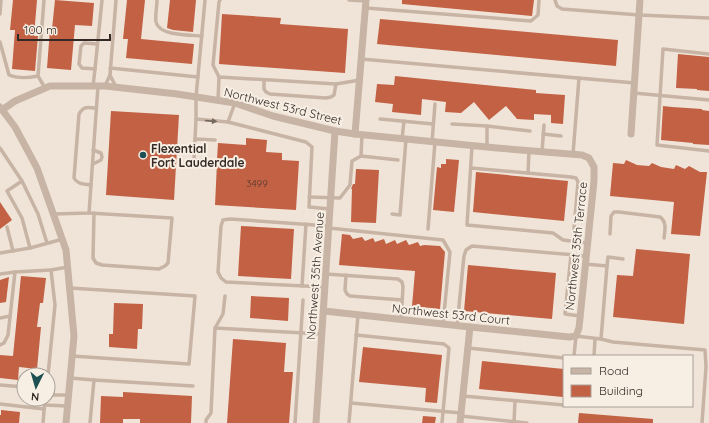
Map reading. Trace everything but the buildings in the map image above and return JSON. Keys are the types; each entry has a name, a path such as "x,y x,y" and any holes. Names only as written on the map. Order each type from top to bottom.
{"street":[{"path":"631,134 640,0"},
{"path":"359,134 361,59 366,3"},
{"name":"Northwest 53rd Street","path":"1,109 15,101 50,86 116,87 235,103 273,116 335,131 472,146 573,154 582,155 589,158"},
{"path":"1,109 14,127 37,168 66,250 74,336 66,423"},
{"name":"Northwest 35th Avenue","path":"316,423 335,131"},
{"name":"Northwest 35th Terrace","path":"576,336 579,328 594,181 594,167 589,158"},
{"name":"Northwest 53rd Court","path":"324,311 457,326 569,337 576,336"},
{"path":"461,417 470,327"}],"lane":[{"path":"0,14 1,0"},
{"path":"44,0 38,76 45,88"},
{"path":"53,214 92,213 172,218 168,263 159,269 102,265 96,263 93,258 92,213 91,185 96,108 99,86 95,69 102,0"},
{"path":"116,0 110,68 110,75 116,87"},
{"path":"158,0 156,22 158,27 166,32 202,36"},
{"path":"205,0 196,97 194,160 215,162"},
{"path":"218,101 219,77 213,65 220,0"},
{"path":"349,0 531,22 538,15 539,0"},
{"path":"555,0 557,6 562,9 639,15 709,18"},
{"path":"0,42 9,75 29,78 38,76"},
{"path":"95,69 82,68 79,64 81,46 84,43 97,44"},
{"path":"709,54 663,49 657,146 709,151"},
{"path":"361,59 634,83"},
{"path":"110,68 198,76"},
{"path":"99,86 110,75"},
{"path":"219,77 336,84 360,80"},
{"path":"573,154 579,78"},
{"path":"264,80 264,89 270,94 326,98 334,95 336,84"},
{"path":"634,93 709,100"},
{"path":"228,122 235,103"},
{"path":"428,229 435,104"},
{"path":"91,185 80,184 76,182 74,178 80,114 85,107 96,108"},
{"path":"196,119 228,122 306,142 312,147 308,207 330,209"},
{"path":"380,119 433,124"},
{"path":"392,214 400,215 404,121"},
{"path":"452,124 488,126 530,131"},
{"path":"542,152 544,125"},
{"path":"487,147 488,126"},
{"path":"359,134 361,156"},
{"path":"543,134 561,136"},
{"path":"195,138 215,140"},
{"path":"472,146 467,225 553,233 563,240 587,243"},
{"path":"0,148 22,182 38,214 47,243"},
{"path":"92,164 102,160 101,153 94,150"},
{"path":"528,173 529,151"},
{"path":"309,197 340,198 350,185 352,161 361,156 398,160"},
{"path":"470,168 576,178 578,182 573,241"},
{"path":"22,182 7,190 22,218 30,248"},
{"path":"610,234 611,216 614,212 619,212 660,217 664,219 664,238"},
{"path":"325,287 226,282 220,278 218,272 221,226 223,220 230,219 306,224 444,240 450,252 443,324"},
{"path":"302,286 306,224"},
{"path":"7,226 13,251"},
{"path":"0,253 30,248 63,239"},
{"path":"457,326 464,256 466,250 472,246 571,255 607,266"},
{"path":"571,255 564,314 580,316"},
{"path":"601,339 608,257 623,259"},
{"path":"0,274 51,270 68,267"},
{"path":"49,367 55,305 51,270"},
{"path":"0,345 4,343 8,335 15,272"},
{"path":"326,274 398,280 402,282 404,287 401,320"},
{"path":"346,275 345,290 350,296 402,300"},
{"path":"70,288 194,296 189,364 72,356"},
{"path":"206,423 206,420 211,413 215,328 224,314 224,296"},
{"path":"295,423 303,300"},
{"path":"349,423 358,315"},
{"path":"0,318 10,316"},
{"path":"215,328 322,334"},
{"path":"356,335 444,344 449,348 442,423"},
{"path":"574,355 576,336 613,342 705,350 706,367 702,423"},
{"path":"594,355 595,339"},
{"path":"468,348 563,358"},
{"path":"70,378 193,386"},
{"path":"90,423 94,380"},
{"path":"0,385 16,386"},
{"path":"56,394 69,395"},
{"path":"463,396 563,405"},
{"path":"514,422 516,401"},
{"path":"351,403 443,412 461,417 527,423"},
{"path":"0,404 16,405"},
{"path":"56,406 68,406"},
{"path":"43,423 44,407"}],"place":[{"name":"Flexential Fort Lauderdale","path":"143,155"}]}
